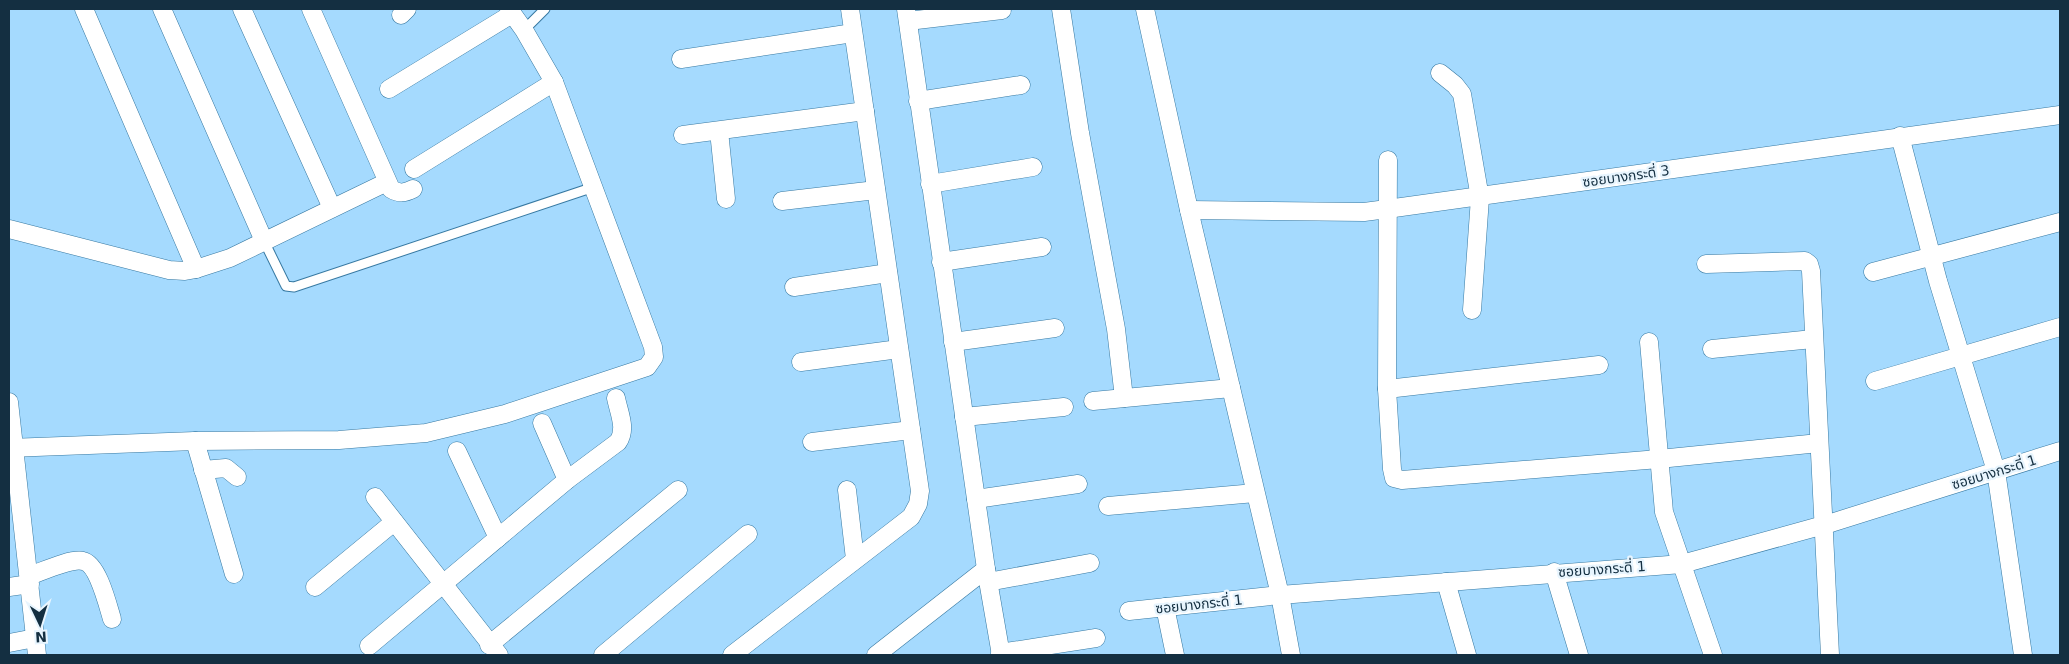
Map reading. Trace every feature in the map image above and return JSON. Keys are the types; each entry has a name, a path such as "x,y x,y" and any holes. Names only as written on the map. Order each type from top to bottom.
{"street":[{"path":"84,9 196,269"},
{"path":"162,9 264,241"},
{"path":"242,9 332,208"},
{"path":"311,9 387,182 391,189 397,193 413,188"},
{"path":"732,655 911,516 918,504 920,491 850,9"},
{"path":"1061,9 1080,133 1116,329 1124,398"},
{"path":"1145,9 1189,210 1280,595 1291,655"},
{"path":"1002,10 907,15 987,576 1000,654 1096,638"},
{"path":"12,448 194,441 339,440 426,433 505,414 646,367 654,357 653,347 554,82 524,30 510,11 389,89"},
{"path":"681,59 853,33"},
{"path":"1440,73 1455,85 1462,94 1480,198 1472,310"},
{"path":"414,169 554,82"},
{"path":"918,101 1022,85"},
{"path":"683,135 865,111"},
{"name":"ซอยบางกระดี่ 3","path":"1189,210 1364,212 1480,198 1900,136 2060,115"},
{"path":"719,130 726,199"},
{"path":"1900,136 1931,256 1996,470 2023,655"},
{"path":"1388,160 1387,389 1394,478 1402,480 1659,459 1819,442"},
{"path":"930,184 1032,167"},
{"path":"9,229 169,270 185,271 230,258 387,182"},
{"path":"782,201 876,190"},
{"path":"1873,272 2060,222"},
{"path":"941,262 1042,247"},
{"path":"1706,264 1805,261 1809,264 1811,271 1830,655"},
{"path":"794,287 888,273"},
{"path":"1875,381 2060,327"},
{"path":"953,342 1055,328"},
{"path":"1712,349 1813,339"},
{"path":"1650,342 1664,512 1713,655"},
{"path":"801,362 899,349"},
{"path":"1387,389 1599,365"},
{"path":"1094,401 1231,388"},
{"path":"369,646 567,480 618,442 623,430 616,398"},
{"path":"9,402 12,448 30,580 36,647 9,643"},
{"path":"964,417 1064,407"},
{"path":"542,423 567,480"},
{"path":"812,442 911,430"},
{"path":"194,441 234,574"},
{"path":"457,451 498,538"},
{"name":"ซอยบางกระดี่ 1","path":"1129,611 1280,595 1554,572 1682,564 1824,525 2060,451"},
{"path":"203,470 226,468 237,477"},
{"path":"976,499 1078,484"},
{"path":"375,497 494,650 678,490"},
{"path":"847,490 855,559"},
{"path":"1108,506 1255,493"},
{"path":"315,586 394,522"},
{"path":"603,655 748,534"},
{"path":"9,587 72,562 82,561 90,565 95,572 112,619"},
{"path":"876,655 987,576 1090,563"},
{"path":"1554,572 1579,655"},
{"path":"1446,582 1467,655"},
{"path":"1165,608 1175,655"}],"lane":[{"path":"524,30 545,9"},
{"path":"264,241 286,286 294,287 594,187"}]}
